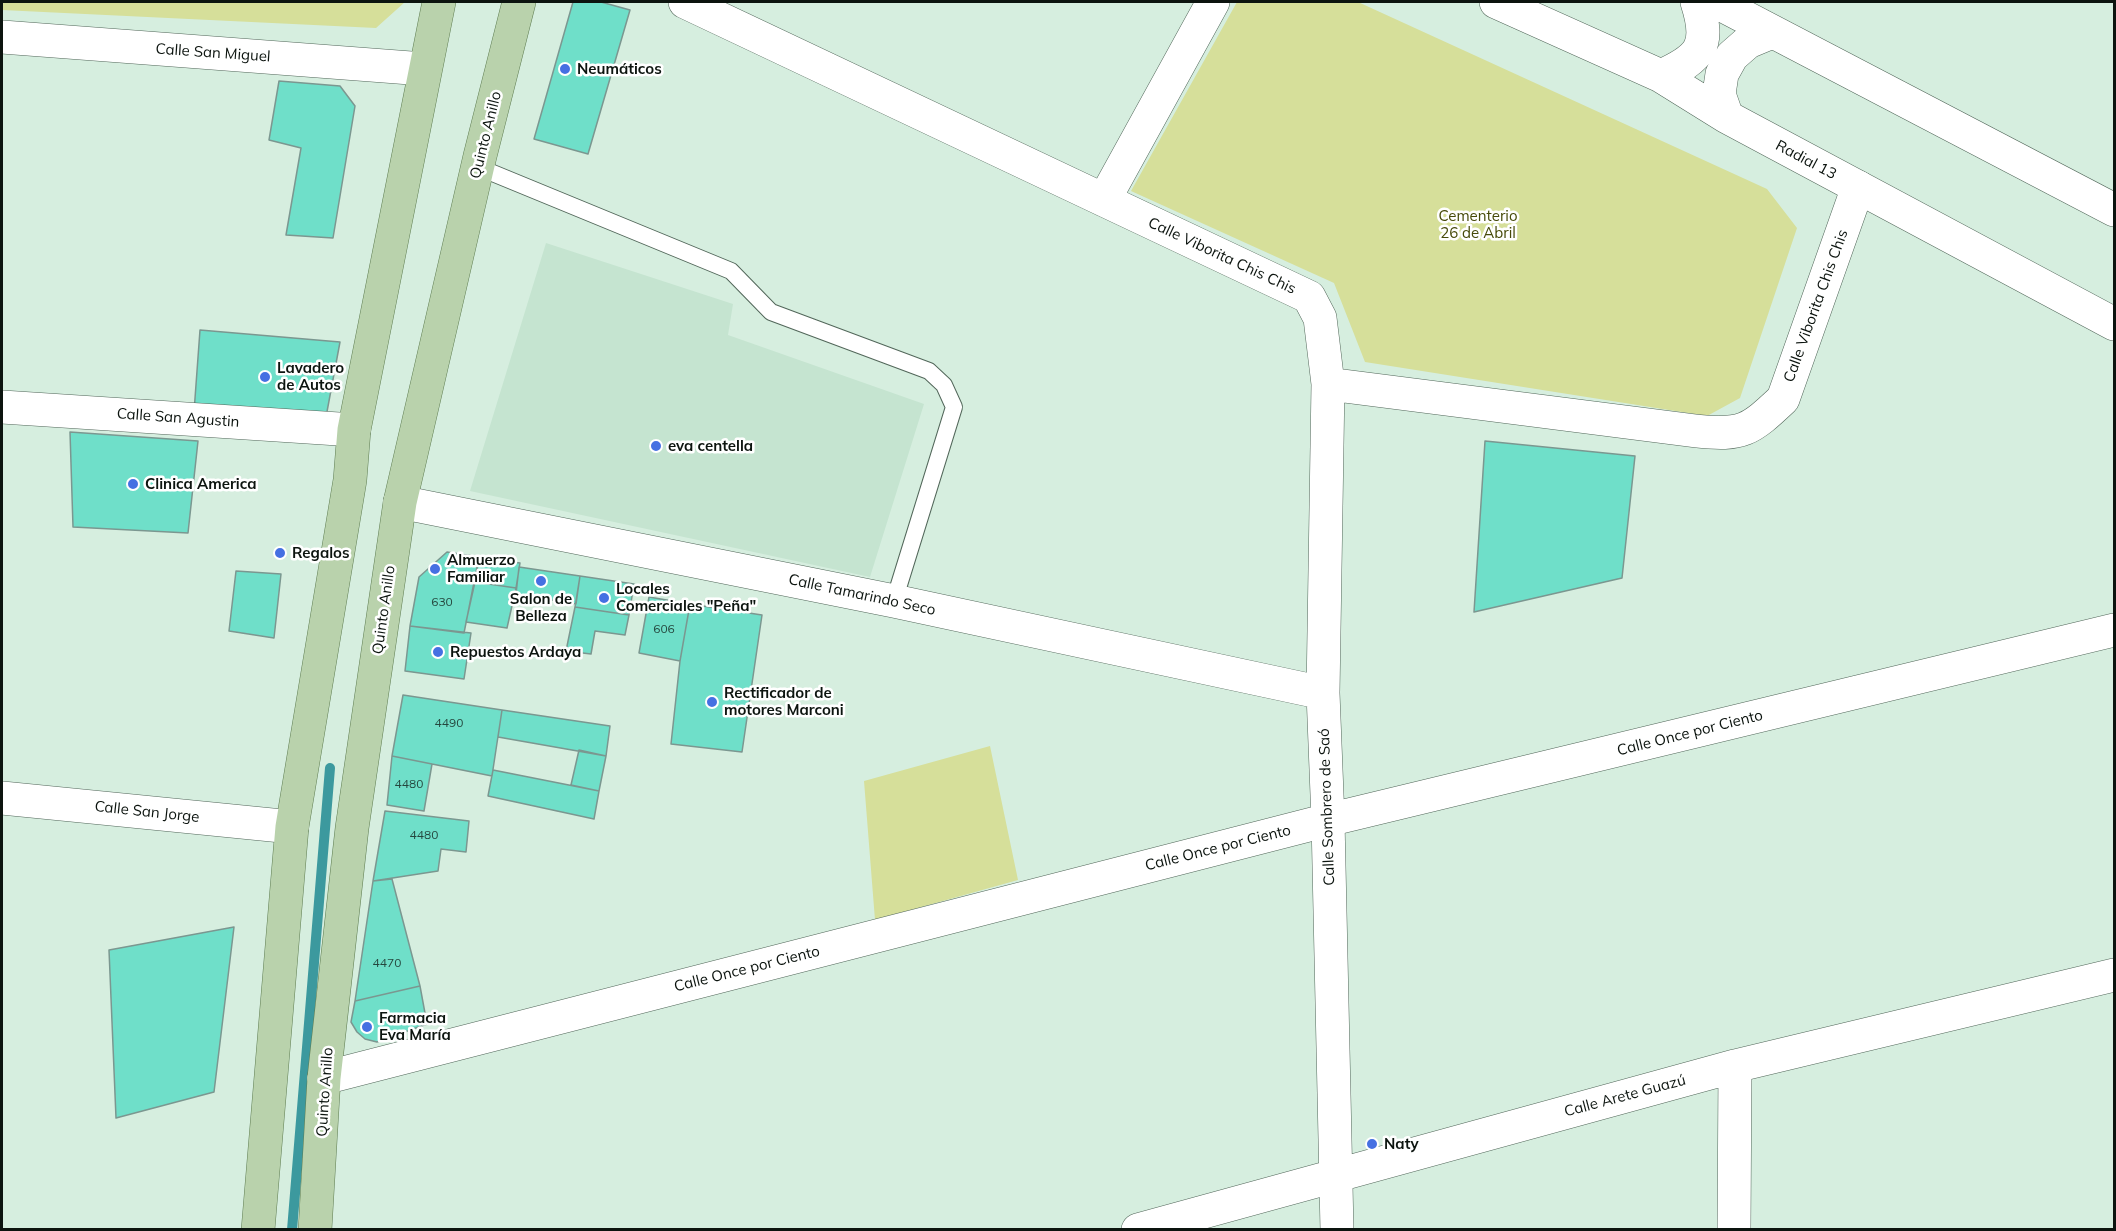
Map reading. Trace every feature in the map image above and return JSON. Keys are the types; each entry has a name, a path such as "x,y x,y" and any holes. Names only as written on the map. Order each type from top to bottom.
{"main road":[{"path":"258,1230 292,826 350,480 354,430 439,2"},
{"name":"Quinto Anillo","path":"315,1230 324,1078 352,828 400,502 519,2"}],"street":[{"name":"Calle Viborita Chis Chis","path":"685,2 1309,297 1320,318 1328,384 1696,431 1718,433 1744,430 1763,418 1784,399 1858,187"},
{"path":"1104,200 1213,2"},
{"name":"Radial 13","path":"1496,2 1661,76 1726,117 2115,324"},
{"path":"1661,76 1686,64 1703,43 1704,26 1697,2"},
{"path":"1716,2 2115,210"},
{"path":"1726,117 1719,94 1722,74 1732,56 1748,42 1772,32"},
{"name":"Calle San Miguel","path":"2,36 424,69"},
{"name":"Calle Sombrero de Saó","path":"1328,384 1323,693 1337,1230"},
{"name":"Calle San Agustin","path":"2,407 354,430"},
{"name":"Calle Tamarindo Seco","path":"400,502 894,601 1323,693"},
{"name":"Calle Once por Ciento","path":"324,1078 1328,820 2115,630"},
{"name":"Calle San Jorge","path":"2,798 292,826"},
{"name":"Calle Arete Guazú","path":"1138,1230 1735,1066 2115,975"},
{"path":"1734,1230 1735,1066"}],"lane":[{"path":"478,167 731,271 771,312 929,371 944,385 954,407 894,601"}],"shaded area":[{"path":"546,243 733,304 728,335 924,404 870,577 470,491"}],"green space":[{"path":"2,2 405,2 376,28 2,10"},
{"name":"Cementerio 26 de Abril","path":"1237,2 1358,2 1767,189 1797,228 1740,398 1707,416 1365,362 1334,283 1131,191"},
{"path":"990,746 1018,880 875,920 864,781"}],"building":[{"path":"573,2 601,2 630,10 588,154 534,139"},
{"path":"279,81 340,86 355,106 333,238 286,235 301,148 269,140"},
{"name":"Lavadero de Autos","path":"200,330 340,342 326,417 194,412"},
{"name":"Clinica America","path":"70,432 198,441 188,533 73,527"},
{"path":"1485,441 1635,456 1622,578 1474,612"},
{"path":"447,552 479,557 464,633 410,626 419,577"},
{"path":"479,557 520,563 516,588 475,582"},
{"path":"519,567 580,576 576,604 516,594"},
{"path":"236,571 281,574 274,638 229,631"},
{"name":"Locales Comerciales \"Peña\"","path":"580,576 634,584 629,615 575,607"},
{"path":"475,582 516,588 507,628 466,622"},
{"path":"649,597 690,604 680,661 639,653"},
{"name":"Rectificador de motores Marconi","path":"690,604 762,615 742,752 671,744 680,661"},
{"path":"575,607 629,615 625,635 595,631 591,654 566,651"},
{"name":"Repuestos Ardaya","path":"410,626 471,633 464,679 405,671"},
{"path":"403,695 502,710 492,776 392,756"},
{"path":"502,710 610,726 606,756 498,737"},
{"path":"579,750 606,756 599,791 571,785"},
{"path":"392,756 432,764 424,811 387,805"},
{"path":"493,770 599,791 594,819 488,796"},
{"path":"385,811 469,821 466,852 441,849 438,871 373,881"},
{"path":"392,879 420,986 355,1001 373,881"},
{"path":"234,927 214,1092 116,1118 109,950"},
{"path":"420,986 427,1024 377,1042 365,1039 357,1032 351,1022 355,1001"}],"waterway":[{"path":"292,1230 330,768"}],"place":[{"name":"Neumáticos","path":"565,69"},
{"name":"Lavadero de Autos","path":"265,377"},
{"name":"eva centella","path":"656,446"},
{"name":"Clinica America","path":"133,484"},
{"name":"Regalos","path":"280,553"},
{"name":"Almuerzo Familiar","path":"435,569"},
{"name":"Salon de Belleza","path":"541,581"},
{"name":"Locales Comerciales \"Peña\"","path":"604,598"},
{"name":"Repuestos Ardaya","path":"438,652"},
{"name":"Rectificador de motores Marconi","path":"712,702"},
{"name":"Farmacia Eva María","path":"367,1027"},
{"name":"Naty","path":"1372,1144"}]}
